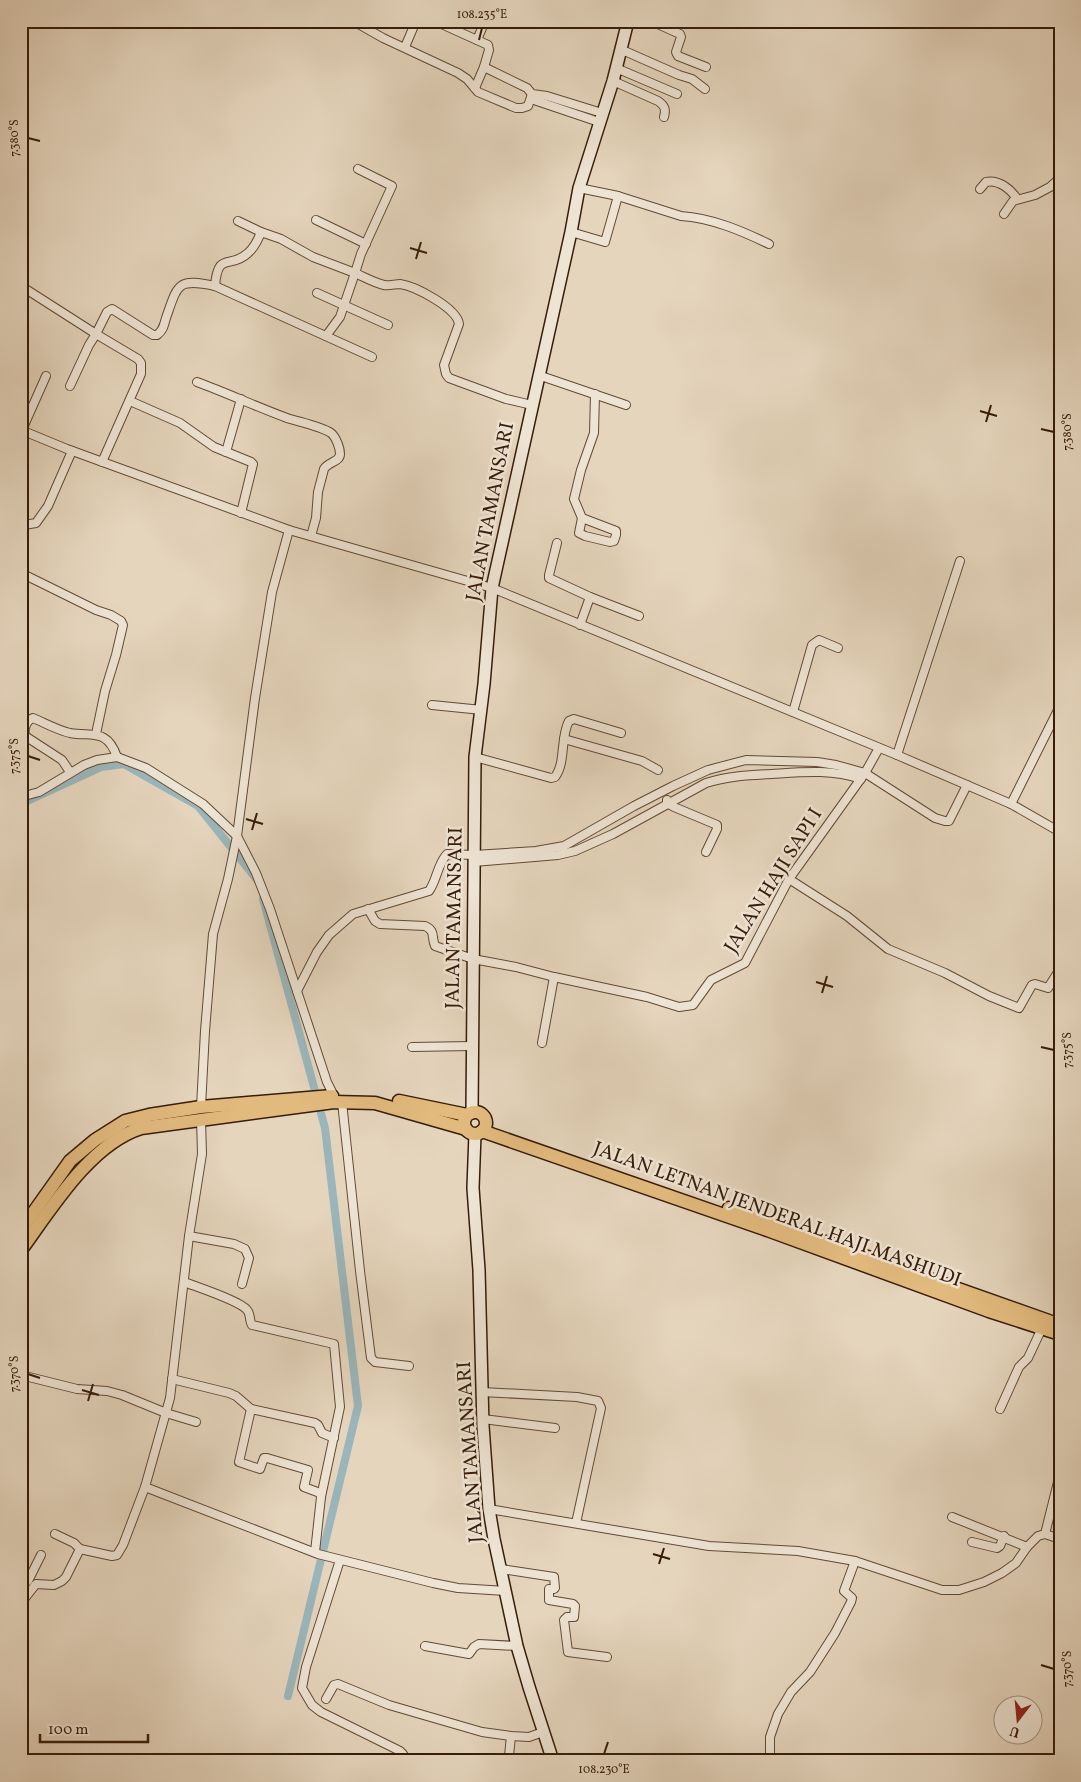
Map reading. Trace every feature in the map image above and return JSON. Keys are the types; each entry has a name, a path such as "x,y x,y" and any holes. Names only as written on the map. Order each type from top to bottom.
{"main road":[{"name":"JALAN TAMANSARI","path":"470,1114 475,757 482,710 492,588 571,232 579,188 613,81 628,21"},
{"name":"JALAN LETNAN JENDERAL HAJI MASHUDI","path":"21,1250 29,1226 70,1161 95,1140 149,1115 201,1113 361,1095 470,1114"},
{"name":"JALAN LETNAN JENDERAL HAJI MASHUDI","path":"335,1099 374,1103 477,1130 1060,1324"},
{"path":"470,1114 480,1114 485,1121 477,1130 464,1122 470,1114"},
{"name":"JALAN TAMANSARI","path":"477,1130 472,1188 479,1270 483,1419 490,1509 518,1646 553,1761"},
{"name":"JALAN LETNAN JENDERAL HAJI MASHUDI","path":"872,1263 989,1311 1060,1334"}],"street":[{"path":"353,21 383,38 458,73 467,79 478,92 516,108 528,106 532,96"},
{"path":"405,47 416,21"},
{"path":"435,21 489,47 484,67 474,88"},
{"path":"477,40 485,21"},
{"path":"651,21 680,34 681,37 676,52 678,56 706,67"},
{"path":"620,49 692,79 705,89"},
{"path":"484,67 526,88 532,96"},
{"path":"616,68 677,94"},
{"path":"613,81 664,105 664,117"},
{"path":"532,96 547,96 601,118"},
{"path":"326,336 345,306 366,244 392,186 358,168"},
{"path":"1004,214 1009,205 1017,199 1035,196 1060,178"},
{"path":"980,190 986,182 994,181 1008,188 1017,199"},
{"path":"579,188 618,196 681,216 728,227 769,244"},
{"path":"571,232 606,242 618,196"},
{"path":"316,220 366,244"},
{"path":"238,221 281,239 313,257 384,285 400,284 415,289 436,300 456,316 459,324 444,365 449,378 506,399 532,405"},
{"path":"215,286 216,271 220,265 226,261 235,261 248,254 261,232"},
{"path":"70,386 107,312 112,310 157,335 162,330 175,291 185,283 193,281 215,286 372,357"},
{"path":"21,286 138,359 141,363 142,374 102,462"},
{"path":"317,293 388,325"},
{"path":"538,374 626,406"},
{"path":"46,376 22,430 72,451 289,530 492,588 896,754 1011,804 1060,832"},
{"path":"197,382 331,433 336,441 340,456 338,460 326,465 324,469 318,492 316,518 311,536"},
{"path":"582,518 616,531 614,541 610,542 594,538 579,532 582,518 574,499 581,470 594,433 595,394"},
{"path":"226,452 242,398"},
{"path":"130,401 180,423 214,447 253,464 241,513"},
{"path":"21,529 24,525 36,523 48,506 72,451"},
{"path":"55,1534 74,1543 80,1549 112,1556 119,1553 145,1487 170,1398 189,1236 202,1154 201,1113 205,1031 213,934 237,838 255,698 272,592 289,530"},
{"path":"557,543 549,578 590,597 639,616"},
{"path":"896,754 960,561"},
{"path":"21,573 122,621 123,625 105,691 96,734"},
{"path":"580,624 590,597"},
{"path":"793,712 812,645 816,640 819,640 838,648"},
{"path":"432,705 482,710"},
{"path":"1011,804 1057,719 1060,706"},
{"path":"70,772 58,757 25,736 24,722 33,718 70,733 96,734 111,744 117,757"},
{"path":"475,757 555,778 558,774 566,727 569,721 574,719 621,733"},
{"path":"564,739 642,761 658,770"},
{"name":"JALAN HAJI SAPI I","path":"368,909 375,921 380,924 425,926 430,928 433,932 435,946 473,959 647,997 679,1007 693,1006 711,980 745,964 790,878 863,776 879,748"},
{"path":"21,794 28,795 40,792 70,772 97,760 117,757 146,768 203,804 237,838 256,873 270,909 327,1082 335,1099 372,1358 375,1362 409,1366"},
{"path":"474,858 564,846 634,806 708,770 746,760 817,762 836,765 863,776 936,818 947,822 967,785"},
{"path":"298,991 317,952 329,935 353,914 429,891 441,860 447,854 474,858 558,855 575,851 612,834 706,783 733,776 817,771 863,776"},
{"path":"667,790 667,803"},
{"path":"667,803 717,825 717,829 706,852"},
{"path":"790,878 847,916 888,949 945,973 1019,1008 1032,985 1035,984 1048,988 1060,969"},
{"path":"542,1043 554,977"},
{"path":"412,1047 472,1046"},
{"path":"189,1236 234,1244 245,1249 249,1258 242,1284"},
{"path":"184,1282 245,1308 252,1325 334,1344 340,1400 321,1497 316,1553"},
{"path":"1000,1409 1019,1367 1028,1358 1042,1328"},
{"path":"21,1375 77,1389 107,1391 122,1395 166,1413 196,1422"},
{"path":"172,1379 229,1393 236,1396 251,1409 315,1423 322,1433 334,1438"},
{"path":"482,1392 577,1398 598,1402 601,1408 576,1523"},
{"path":"251,1409 239,1462 260,1469 264,1458 266,1458 306,1469 308,1471 304,1487 320,1493 321,1497"},
{"path":"483,1419 555,1428"},
{"path":"1045,1534 1060,1474"},
{"path":"145,1487 316,1553 340,1560 449,1586 506,1591"},
{"path":"490,1509 709,1546 798,1551 855,1561 942,1590 959,1590 984,1582 1011,1568 1038,1536 1045,1534 1060,1539"},
{"path":"952,1517 1028,1547"},
{"path":"972,1542 997,1548 1000,1546 1004,1536"},
{"path":"28,1581 54,1585 62,1581 66,1577 80,1549"},
{"path":"21,1603 28,1581 41,1555"},
{"path":"340,1560 306,1667 302,1688 312,1705 321,1712 400,1751 404,1754 406,1761"},
{"path":"770,1761 770,1737 778,1714 791,1692 810,1672 836,1633 852,1602 851,1597 844,1591 855,1561"},
{"path":"501,1569 554,1578 555,1588 548,1589 549,1600 575,1606 574,1617 566,1617 564,1620 568,1652 607,1657"},
{"path":"425,1646 468,1654 479,1644 518,1646"},
{"path":"326,1699 334,1685 338,1684 389,1705 482,1732 529,1737 543,1732"},
{"path":"504,1761 509,1756 511,1736"},
{"path":"483,1758 495,1761"}],"waterway":[{"path":"21,798 27,801 101,767 124,764 198,806 258,881"},
{"path":"263,899 325,1128 358,1406 288,1696"}]}
